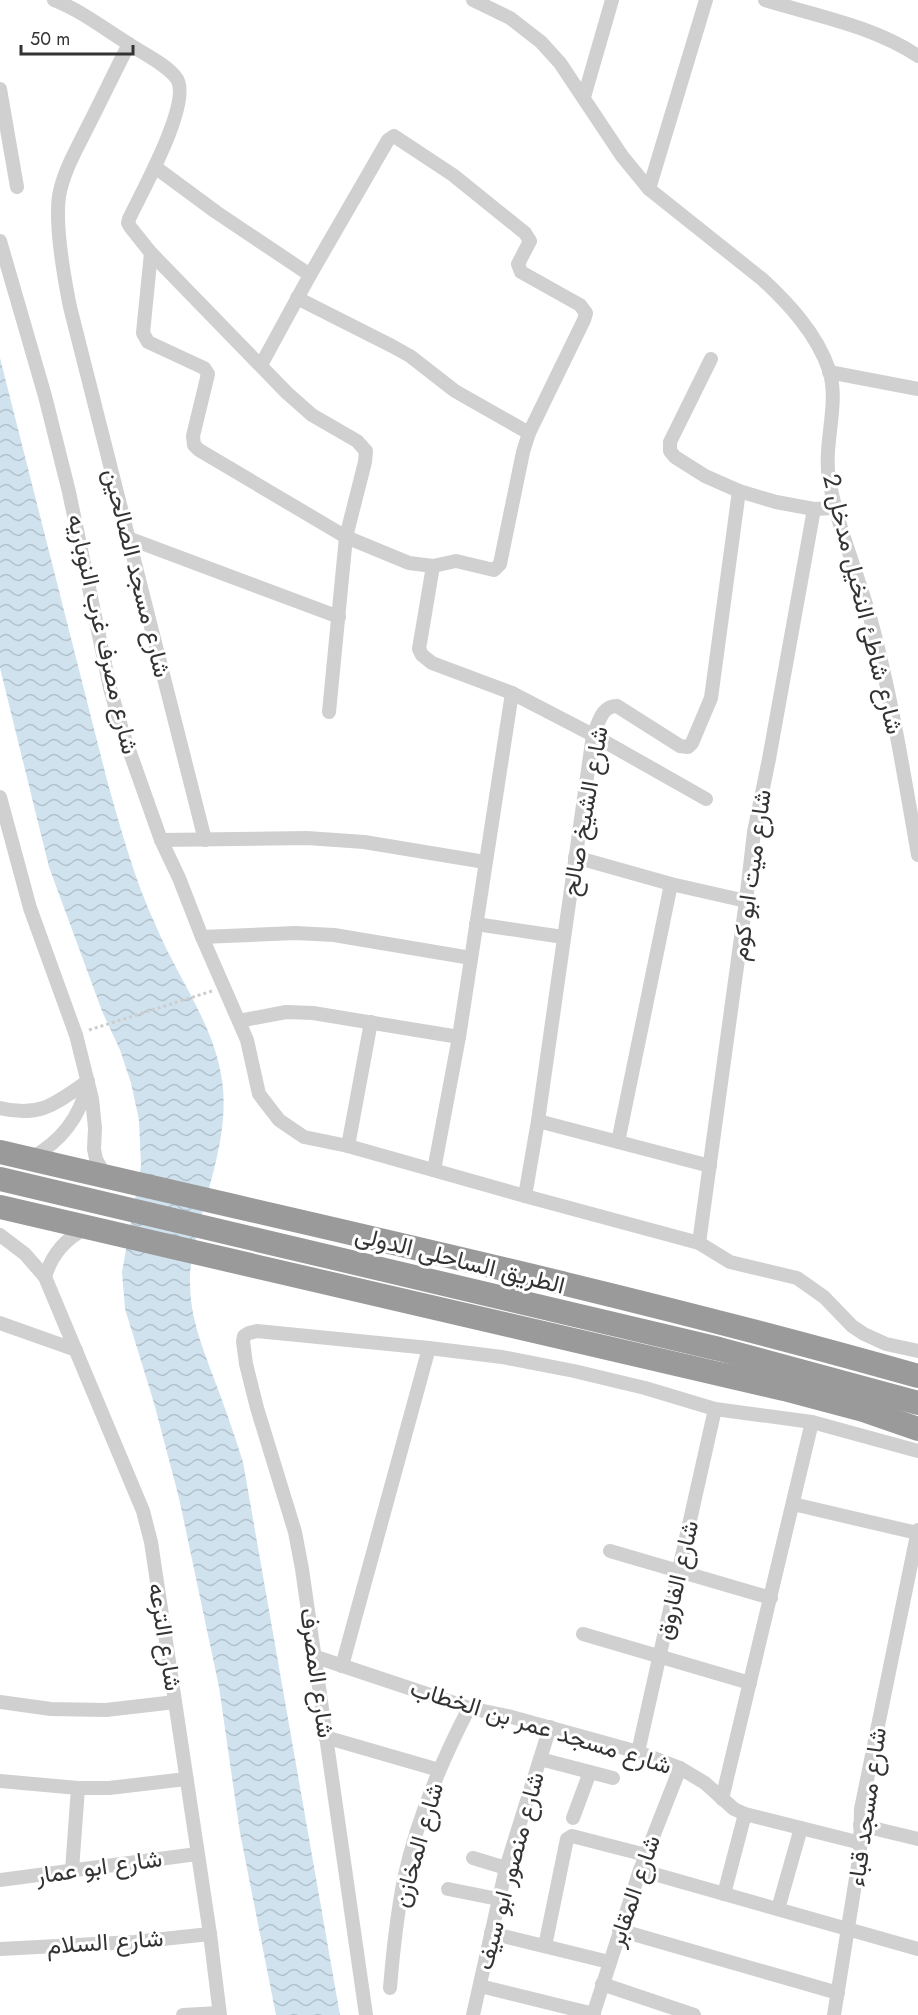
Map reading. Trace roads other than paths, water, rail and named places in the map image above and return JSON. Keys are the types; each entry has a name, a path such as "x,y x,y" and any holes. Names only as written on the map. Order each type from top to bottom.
{"highway":[{"name":"الطريق الساحلى الدولى","path":"0,1152 254,1210 778,1337 918,1376"},
{"path":"0,1179 719,1349 918,1404"},
{"path":"0,1207 784,1389 863,1410 918,1429"}],"street":[{"path":"54,0 82,13 129,44 169,71 180,84 181,95 170,130 129,223 152,253 287,393 312,415 364,447 367,454 346,537 329,712"},
{"name":"شارع شاطئ النخيل مدخل 2","path":"473,0 510,18 541,42 560,63 622,156 649,189 762,279 778,294 812,335 829,372 832,391 826,451 828,478 883,669 918,855"},
{"path":"584,97 612,0"},
{"path":"649,189 706,0"},
{"path":"765,0 878,34 897,42 918,56"},
{"name":"شارع مسجد الصالحين","path":"129,44 72,159 59,196 61,248 70,307 205,840"},
{"path":"0,88 17,187"},
{"path":"152,253 145,305 143,333 145,338 148,342 204,368 208,374 193,436 194,445 346,537 409,563 433,566 456,561 494,570 500,564 529,433 586,313 580,305 521,272 518,264 529,245 528,236 453,176 395,136 391,137 310,275 261,365"},
{"path":"155,167 216,212 310,275"},
{"name":"شارع مصرف غرب النوباريه","path":"0,241 45,396 69,492 110,688 122,730 161,840 247,1040 259,1094 279,1120 304,1137 348,1146"},
{"path":"297,298 410,356 455,391 529,433"},
{"path":"711,358 670,442 670,451 675,457 705,476 739,491 776,502 814,509 836,508"},
{"path":"829,372 918,389"},
{"name":"شارع الشيخ صالح","path":"525,1196 538,1121 593,735 604,711 613,706 620,708 682,747 688,747 692,743 711,698 739,491"},
{"name":"شارع ميت ابو كوم","path":"699,1243 754,832 814,509"},
{"path":"128,538 339,617"},
{"path":"433,566 419,642 422,655 432,663 512,693 593,735 706,800"},
{"path":"434,1170 459,1037 512,693"},
{"path":"1,802 30,908 76,1035 94,1114 96,1159 105,1176"},
{"path":"161,840 307,838 364,842 486,862"},
{"path":"575,857 671,884 746,901"},
{"path":"618,1142 671,884"},
{"path":"476,924 563,937"},
{"path":"202,937 295,933 334,935 471,958"},
{"path":"239,1021 286,1012 313,1013 459,1037"},
{"path":"371,1023 348,1146 699,1243 730,1262 797,1278 824,1297 852,1326 864,1334 886,1344 918,1351"},
{"path":"0,1108 20,1112 45,1109 56,1104 88,1081"},
{"path":"31,1159 55,1143 74,1120 81,1107 88,1081"},
{"path":"538,1121 710,1166"},
{"path":"45,1277 48,1266 60,1247 76,1233 86,1228"},
{"name":"شارع الترعه","path":"0,1235 25,1254 45,1277 143,1511 151,1542 220,2014"},
{"path":"0,1323 76,1350"},
{"name":"شارع المصرف","path":"366,2015 325,1737 316,1657 295,1532 257,1408 243,1341 244,1336 257,1331 429,1348"},
{"path":"342,1666 429,1348 502,1357 574,1371 645,1388 715,1409 812,1422 918,1451"},
{"name":"شارع الفاروق","path":"638,1752 715,1409"},
{"path":"722,1799 812,1422"},
{"path":"793,1504 918,1531"},
{"name":"شارع مسجد قباء","path":"834,2015 861,1844 861,1809 918,1531"},
{"path":"610,1551 771,1598"},
{"path":"583,1634 750,1683"},
{"name":"شارع مسجد عمر بن الخطاب","path":"316,1657 469,1708 508,1716 638,1752 680,1768 705,1783 734,1809 745,1814 861,1844"},
{"path":"0,1702 51,1708 106,1710 175,1702"},
{"name":"شارع المخازن","path":"390,1988 395,1932 405,1877 420,1822 439,1770 469,1708"},
{"name":"شارع منصور ابو سيف","path":"473,2015 506,1868 550,1727"},
{"path":"325,1737 439,1770"},
{"path":"540,1759 613,1778"},
{"name":"شارع المقابر","path":"594,2014 619,1930 680,1768"},
{"path":"573,1818 590,1772"},
{"path":"0,1782 110,1788 186,1779"},
{"path":"72,1870 78,1788"},
{"path":"724,1894 745,1814"},
{"path":"860,1826 918,1839"},
{"path":"778,1909 801,1828"},
{"path":"545,1946 567,1839 572,1836 646,1855"},
{"name":"شارع ابو عمار","path":"0,1880 197,1854"},
{"path":"473,1858 506,1868"},
{"path":"640,1870 918,1949"},
{"path":"448,1889 498,1899"},
{"path":"619,1930 838,1993"},
{"path":"491,1933 609,1962"},
{"name":"شارع السلام","path":"0,1949 134,1942 210,1934"},
{"path":"602,1984 694,2015"},
{"path":"480,1986 594,2014"},
{"path":"183,2015 220,2014"}],"water":[{"path":"0,358 124,839 148,909 203,1020 218,1059 224,1098 221,1134 193,1255 190,1275 191,1302 200,1339 243,1462 340,2015 276,2015 240,1833 219,1687 179,1498 154,1403 125,1309 122,1272 141,1166 139,1120 131,1083 120,1050 102,1011 49,867 0,668"}]}
